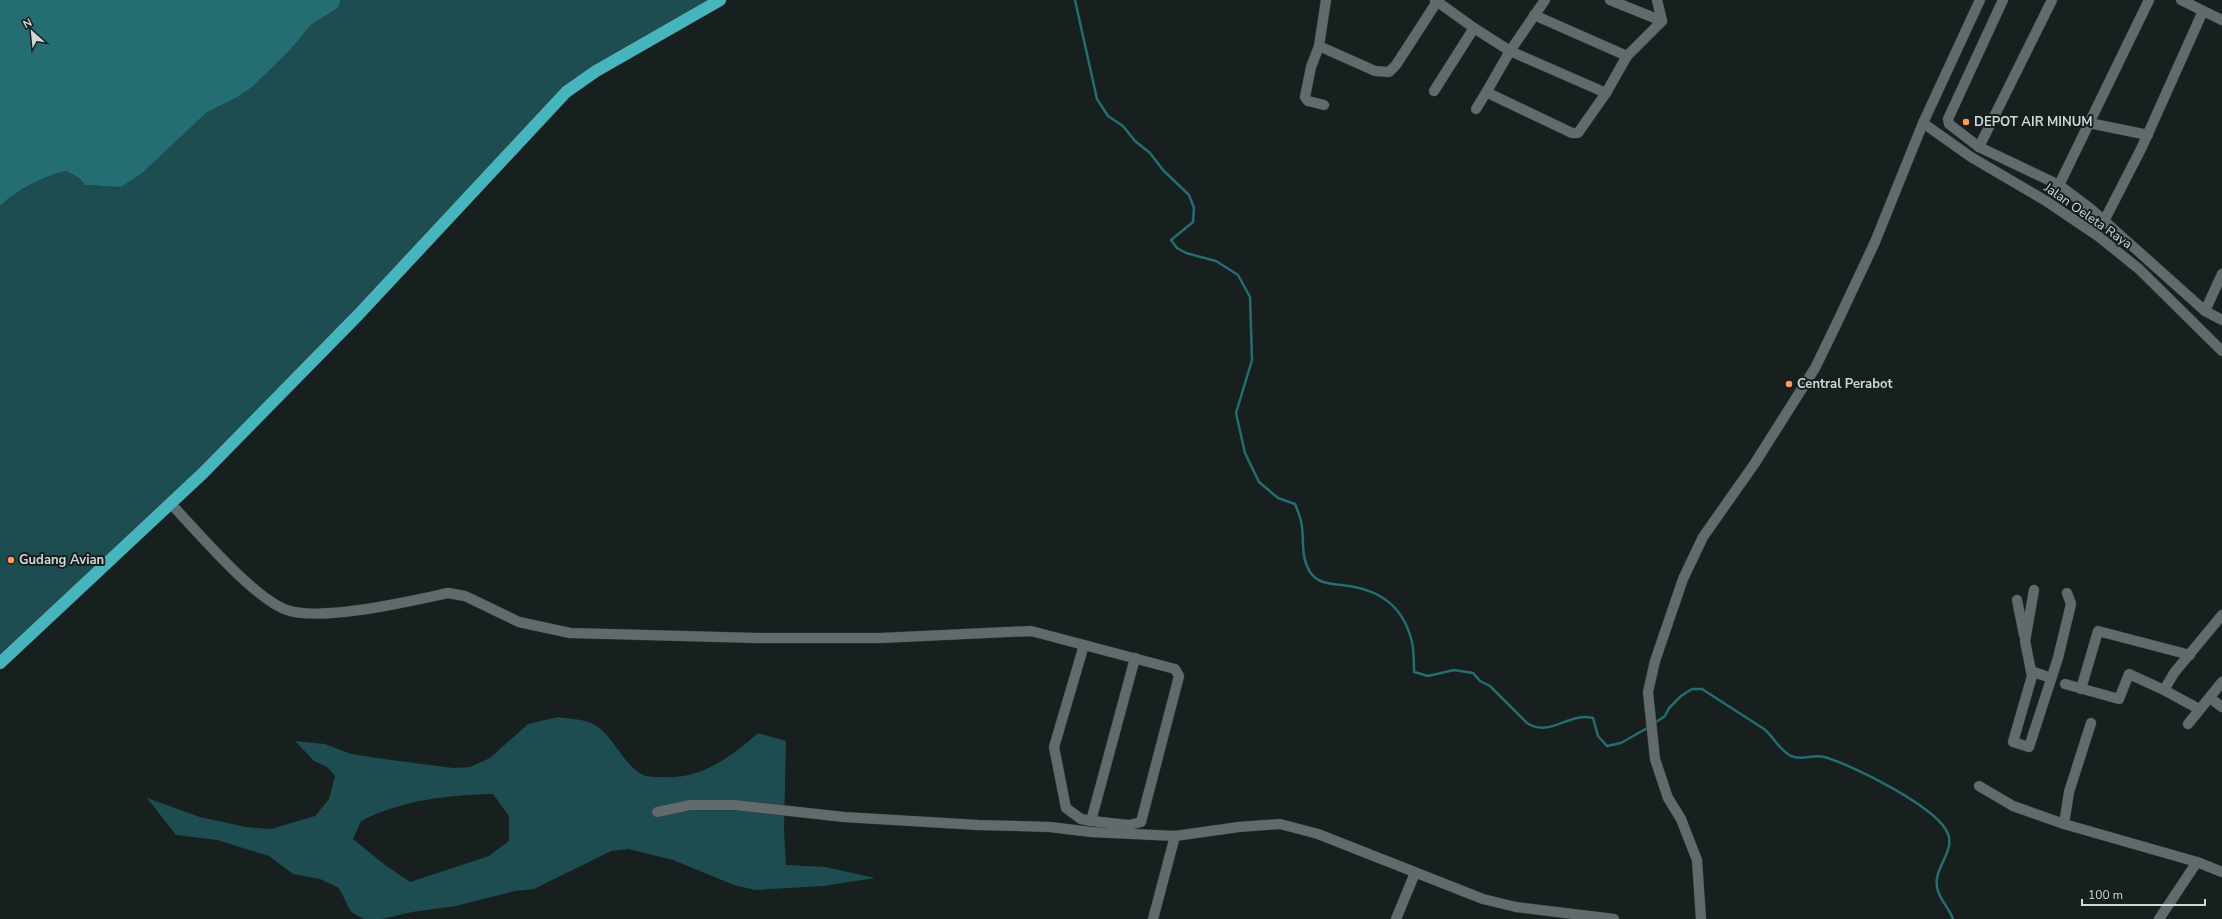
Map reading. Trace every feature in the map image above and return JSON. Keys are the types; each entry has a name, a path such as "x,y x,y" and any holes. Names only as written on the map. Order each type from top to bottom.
{"highway":[{"path":"0,663 171,504 358,315 566,92 596,71 720,0"}],"street":[{"path":"1324,105 1308,101 1305,97 1311,68 1319,46 1326,0"},
{"path":"1319,46 1375,71 1389,72 1396,65 1437,0 1474,28 1510,51 1606,93"},
{"path":"1476,109 1510,51 1545,0"},
{"path":"1610,0 1662,21"},
{"path":"1657,0 1662,21"},
{"path":"1701,919 1697,860 1681,819 1668,798 1655,759 1648,692 1655,660 1687,570 1703,537 1755,463 1815,368 1875,242 1924,123 1980,0"},
{"path":"2003,0 1948,119 1952,128 1979,147 2059,185 2104,221 2205,311 2222,320"},
{"path":"1979,147 2052,0"},
{"path":"2059,185 2149,0"},
{"path":"2181,0 2222,20"},
{"path":"2104,221 2148,135 2203,11"},
{"path":"1534,15 1627,56"},
{"path":"1487,91 1490,96 1575,133 1582,130 1606,93 1627,56 1662,21"},
{"path":"1434,91 1474,28"},
{"name":"Jalan Oeleta Raya","path":"1924,123 1971,157 2046,201 2098,236 2139,270 2222,351"},
{"path":"2089,123 2148,135"},
{"path":"2205,311 2222,274"},
{"path":"171,504 247,583 266,598 286,610 299,612 351,611 448,593 465,596 519,622 547,629 588,635 882,638 1020,631 1045,634 1175,669 1179,676 1141,822 1129,825 1080,819 1066,808 1054,747 1084,645"},
{"path":"2025,641 2034,590"},
{"path":"2017,600 2032,676 2013,742 2029,747 2052,678 2071,604 2067,593"},
{"path":"2164,690 2174,673 2222,615"},
{"path":"2082,689 2098,631 2190,655"},
{"path":"1091,821 1134,658"},
{"path":"2031,671 2052,678"},
{"path":"2066,684 2119,699 2129,674 2164,690 2199,709"},
{"path":"2188,724 2222,682"},
{"path":"2210,698 2222,707"},
{"path":"2064,824 2069,792 2090,723"},
{"path":"1979,786 2013,806 2064,824 2197,862 2222,872"},
{"path":"657,812 690,805 734,805 781,812 844,817 978,825 1050,827 1090,832 1175,836 1239,827 1280,824 1318,834 1483,899 1516,907 1614,919"},
{"path":"1153,919 1175,836"},
{"path":"2159,919 2197,862"},
{"path":"1396,919 1415,873"}],"shaded area":[{"path":"0,0 341,0 338,8 312,24 291,49 252,87 236,98 206,113 142,173 121,187 85,185 79,178 66,171 31,184 0,206"},
{"path":"341,0 713,0 574,79 424,239 204,466 0,659 0,206 31,184 66,171 79,178 85,185 121,187 142,172 206,113 236,98 291,49 312,24 338,8"},
{"path":"558,717 591,723 606,734 631,766 638,772 651,777 675,777 689,775 714,766 737,751 758,733 786,741 784,829 786,865 825,867 875,878 823,886 755,890 734,885 673,860 628,849 611,851 534,889 515,891 456,906 412,912 382,919 364,919 351,912 339,888 320,879 293,874 269,856 217,840 176,835 147,798 200,817 246,827 271,829 315,816 329,799 335,776 327,767 314,761 295,741 325,744 351,754 391,760 453,768 470,767 490,758 528,724","holes":["493,794 509,816 509,841 489,856 410,882 385,865 353,839 361,821 409,803 442,797"]}],"waterway":[{"path":"1075,0 1097,99 1108,116 1123,126 1135,141 1150,153 1163,170 1189,195 1194,208 1193,222 1171,240 1177,248 1186,253 1216,261 1238,275 1250,297 1252,360 1236,413 1245,453 1259,482 1278,498 1295,504 1300,516 1305,561 1313,576 1320,581 1367,590 1388,601 1396,609 1408,629 1414,653 1414,672 1428,676 1454,670 1473,673 1480,681 1490,686 1527,723 1535,727 1544,728 1575,718 1593,718 1598,736 1607,746 1621,743 1649,727"},
{"path":"1653,724 1665,716 1669,708 1681,696 1692,689 1702,689 1764,729 1783,750 1791,756 1799,758 1820,756 1837,761 1893,788 1912,800 1929,812 1941,824 1948,834 1948,851 1938,873 1937,884 1939,895 1953,919"}],"place":[{"name":"DEPOT AIR MINUM","path":"1966,122"},
{"name":"Central Perabot","path":"1789,384"},
{"name":"Gudang Avian","path":"11,560"}]}
